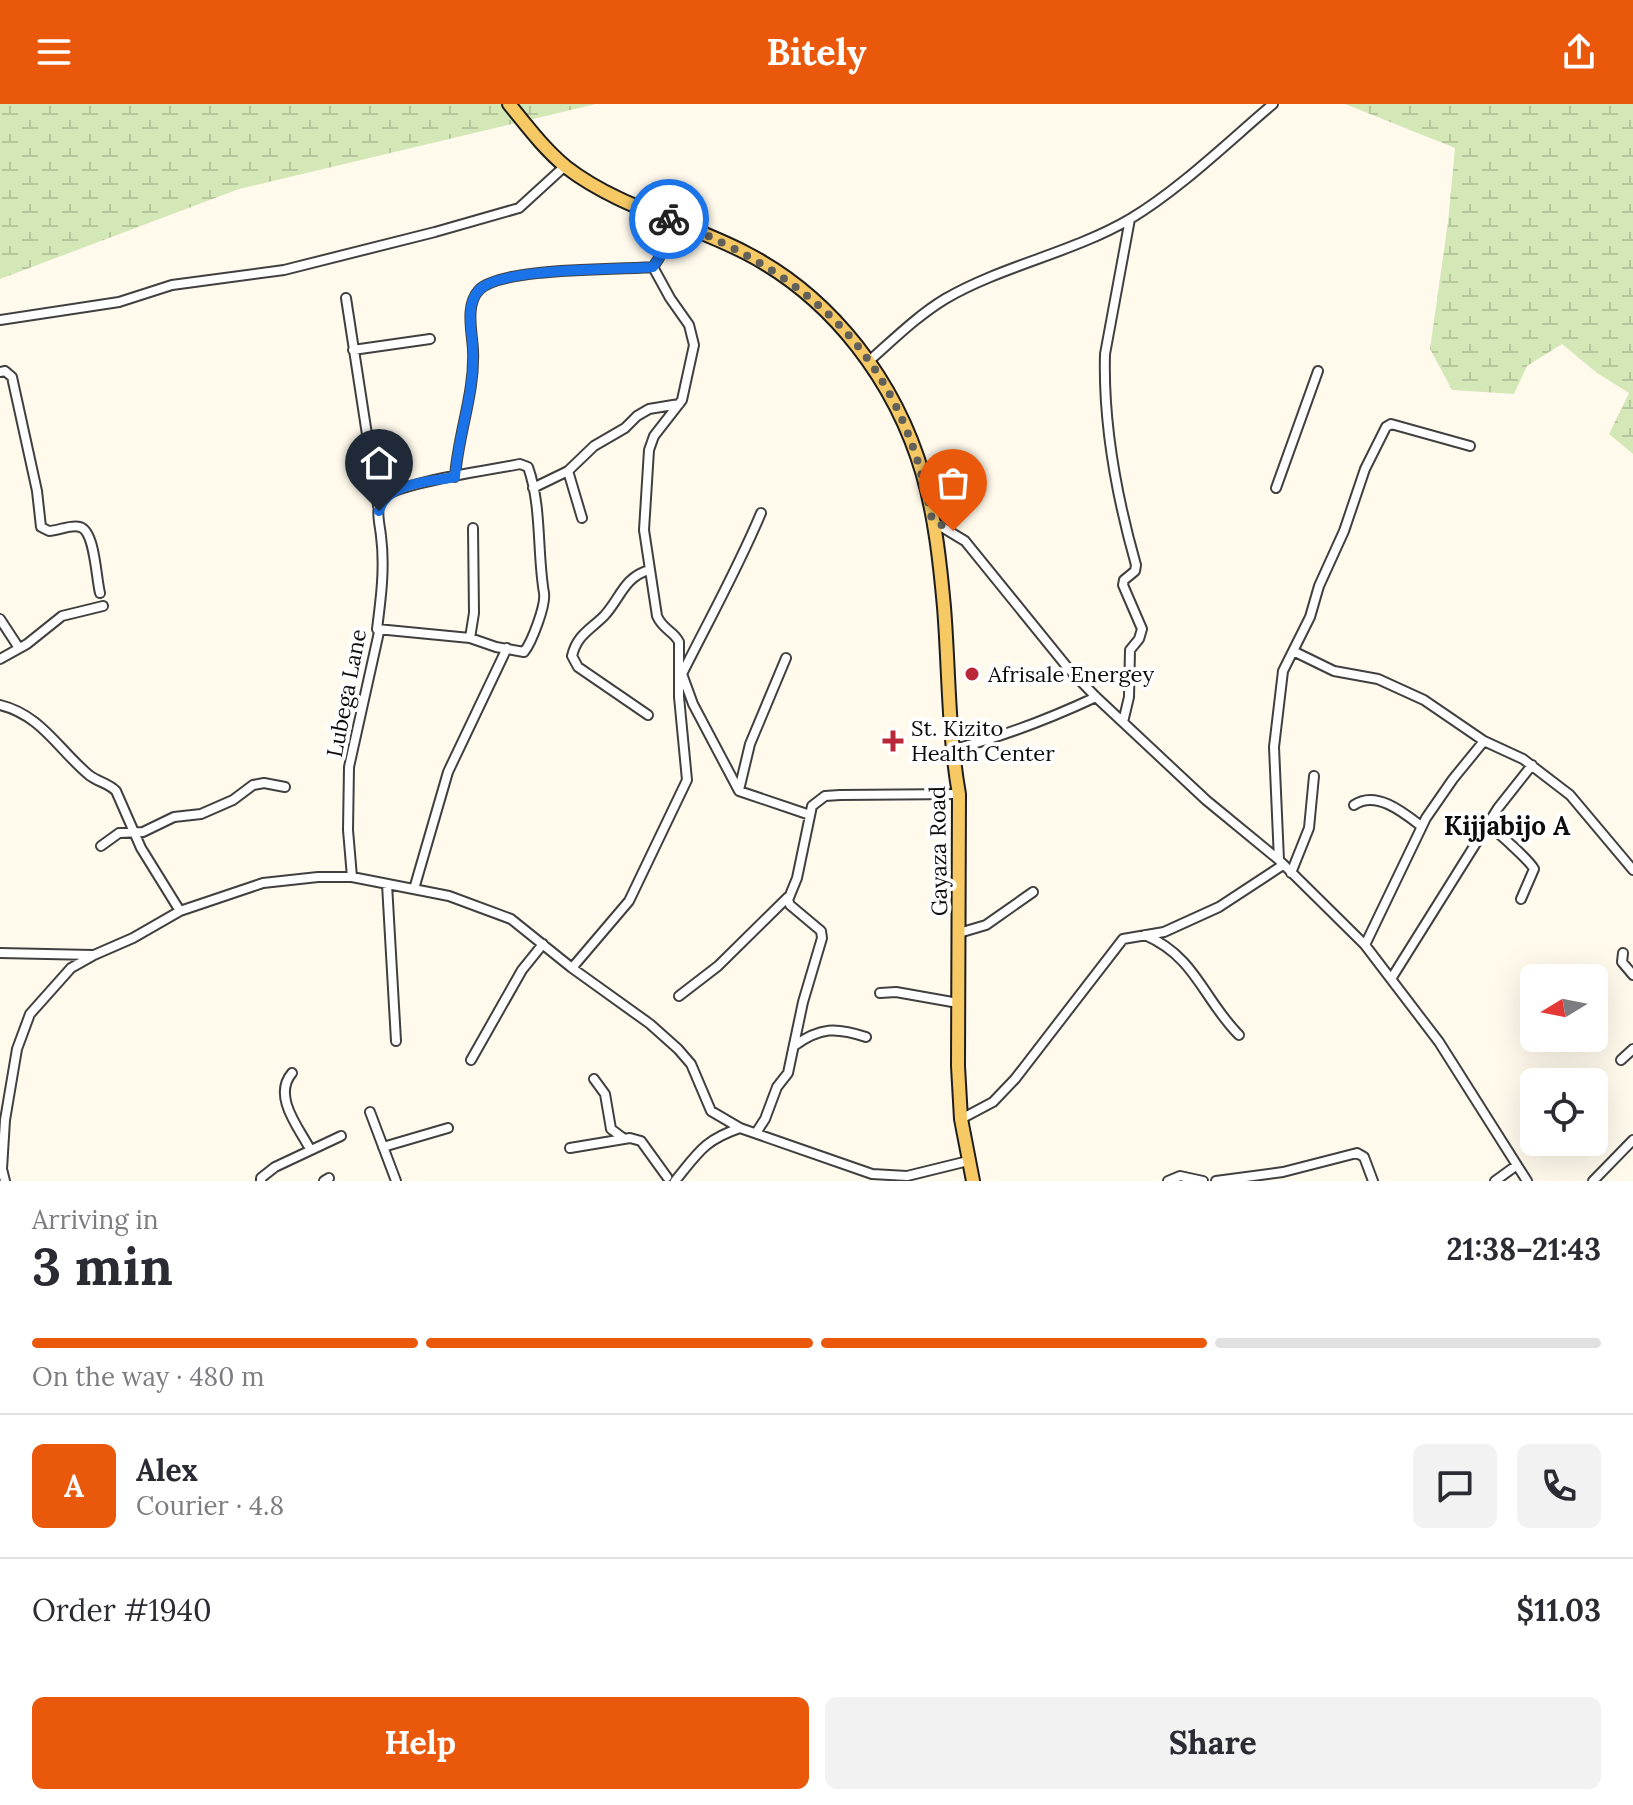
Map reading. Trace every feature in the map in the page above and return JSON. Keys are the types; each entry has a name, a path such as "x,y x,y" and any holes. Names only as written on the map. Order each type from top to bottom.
{"main road":[{"name":"Gayaza Road","path":"509,104 537,139 565,166 615,197 715,237 783,275 824,310 869,361 891,395 917,455 932,520 944,607 951,750 959,794 961,1119 973,1181"}],"street":[{"path":"869,361 947,298 1130,219 1163,196 1273,104"},
{"path":"0,320 49,310 119,302 172,285 284,270 435,232 519,208 565,166"},
{"path":"653,267 659,258 658,214"},
{"path":"1123,722 1129,697 1130,650 1142,629 1123,585 1124,580 1135,571 1136,565 1115,471 1105,354 1130,219"},
{"path":"572,968 629,901 687,780 679,697 679,642 677,636 660,625 644,530 649,450 654,436 682,400 694,345 693,335 653,267"},
{"path":"455,477 473,352 471,312 474,297 480,289 491,282 552,271 653,267"},
{"name":"Lubega Lane","path":"346,298 379,511 383,581 377,647 349,767 348,830 352,877"},
{"path":"353,350 430,339"},
{"path":"0,372 5,371 12,377 37,491 41,527 49,531 79,526 85,529 91,537 100,593"},
{"path":"1276,488 1318,371"},
{"path":"533,488 568,471 594,446 649,409 679,404"},
{"path":"1281,863 1275,732 1283,671 1310,617 1365,469 1386,427 1396,424 1470,446"},
{"path":"377,629 470,638 524,652 529,646 545,594 541,585 540,545 531,472 525,464 393,491 382,499 379,511"},
{"path":"568,471 582,518"},
{"path":"761,513 746,549 681,670 693,704 739,791 810,815"},
{"path":"932,520 965,541 1068,668 1096,697 1206,800 1281,863 1365,945 1439,1042 1527,1181"},
{"path":"470,638 475,610 473,528"},
{"path":"648,715 578,667 572,656 575,642 606,614 631,579 649,570"},
{"path":"0,659 62,616 103,606"},
{"path":"0,619 19,648"},
{"path":"414,889 448,772 507,648"},
{"path":"1293,651 1334,671 1378,679 1413,695 1484,741 1507,749 1532,765 1570,795 1633,870"},
{"path":"739,791 750,744 786,658"},
{"path":"951,750 1048,719 1096,697"},
{"path":"0,705 31,717 91,776 109,784 123,802 141,848 180,911"},
{"path":"1365,945 1421,826 1484,741"},
{"path":"1391,979 1507,796 1532,765"},
{"path":"1291,873 1309,828 1314,776"},
{"path":"101,846 119,833 143,832 174,817 201,814 233,800 253,785 264,783 285,787"},
{"path":"679,996 718,966 788,897 797,878 812,806 825,796 959,794"},
{"path":"1354,805 1363,798 1371,798 1405,814 1421,826"},
{"path":"1488,826 1530,861 1534,869 1521,899"},
{"path":"1633,859 1633,870"},
{"path":"961,1119 993,1102 1015,1079 1123,939 1164,932 1219,907 1281,863"},
{"path":"5,1181 1,1169 5,1120 12,1070 25,1022 71,968 180,911 263,883 352,877 449,896 499,913 524,928 678,1049 691,1064 711,1111 740,1128 872,1174 907,1176 968,1161"},
{"path":"387,884 396,1041"},
{"path":"959,933 986,925 1033,892"},
{"path":"756,1133 777,1087 788,1073 803,1002 822,938 821,931 790,905 788,897"},
{"path":"1144,935 1162,942 1190,966 1198,982 1239,1035"},
{"path":"471,1060 522,970 543,944"},
{"path":"0,953 94,955"},
{"path":"1623,953 1622,962 1633,975"},
{"path":"880,993 896,992 958,1003"},
{"path":"794,1046 820,1030 866,1037"},
{"path":"1621,1060 1633,1049"},
{"path":"292,1073 285,1081 284,1097 310,1149"},
{"path":"594,1079 605,1094 611,1129 623,1138"},
{"path":"370,1112 396,1181"},
{"path":"383,1147 448,1128"},
{"path":"570,1148 623,1138 641,1141 671,1179 712,1139 740,1128"},
{"path":"261,1181 275,1167 341,1136"},
{"path":"1593,1181 1633,1140"},
{"path":"1216,1181 1283,1172 1357,1153 1364,1157 1373,1181"},
{"path":"1495,1181 1517,1165"},
{"path":"1168,1181 1180,1176 1203,1181"}],"green space":[{"path":"0,104 596,104 239,189 0,279"},
{"path":"1345,104 1633,104 1633,454 1609,434 1629,393 1597,373 1562,344 1527,366 1514,394 1452,390 1430,349 1455,148"}],"way so far":[{"path":"669,219 715,237 783,275 804,291 849,336 891,395 906,428 924,479 932,520 953,531"}],"place":[{"name":"Afrisale Energey","path":"972,674"},
{"name":"St. Kizito Health Center","path":"893,741"}],"district":[{"name":"Kijjabijo A","path":"1507,825"}],"route":[{"path":"379,511 382,499 393,491 455,477 473,352 471,312 474,297 480,289 491,282 552,271 653,267 659,258 658,214 669,219"}]}
